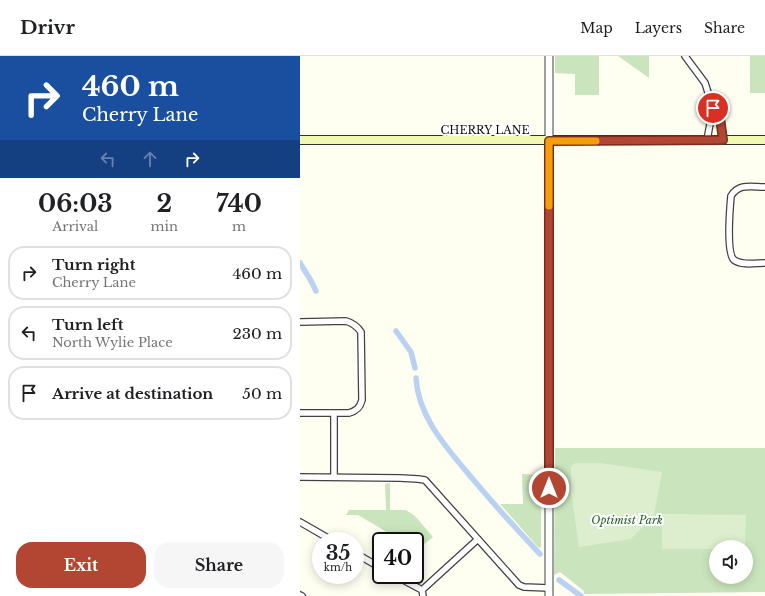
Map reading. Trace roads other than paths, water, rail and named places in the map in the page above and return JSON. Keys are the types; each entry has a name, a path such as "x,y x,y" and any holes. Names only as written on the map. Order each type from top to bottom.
{"main road":[{"name":"CHERRY LANE","path":"300,140 765,140"}],"street":[{"path":"549,56 549,596"},
{"path":"685,56 705,83 713,108 720,118 723,140"},
{"path":"707,140 713,108"},
{"path":"765,187 740,187 735,189 730,196 729,250 733,259 737,262 765,263"},
{"path":"300,322 346,321 353,323 359,328 361,332 362,400 359,407 355,411 349,413 300,413"},
{"path":"334,413 334,476"},
{"path":"300,477 334,476 418,478 425,480 519,585 524,588 549,588"},
{"path":"300,522 318,532"},
{"path":"408,584 423,593 478,539"}],"waterway":[{"path":"300,263 316,291"},
{"path":"396,331 411,352 415,368"},
{"path":"416,378 422,406 435,431 462,466 513,526 540,554"},
{"path":"559,580 581,596"}],"park label":[{"name":"Optimist Park","path":"627,520"}]}
